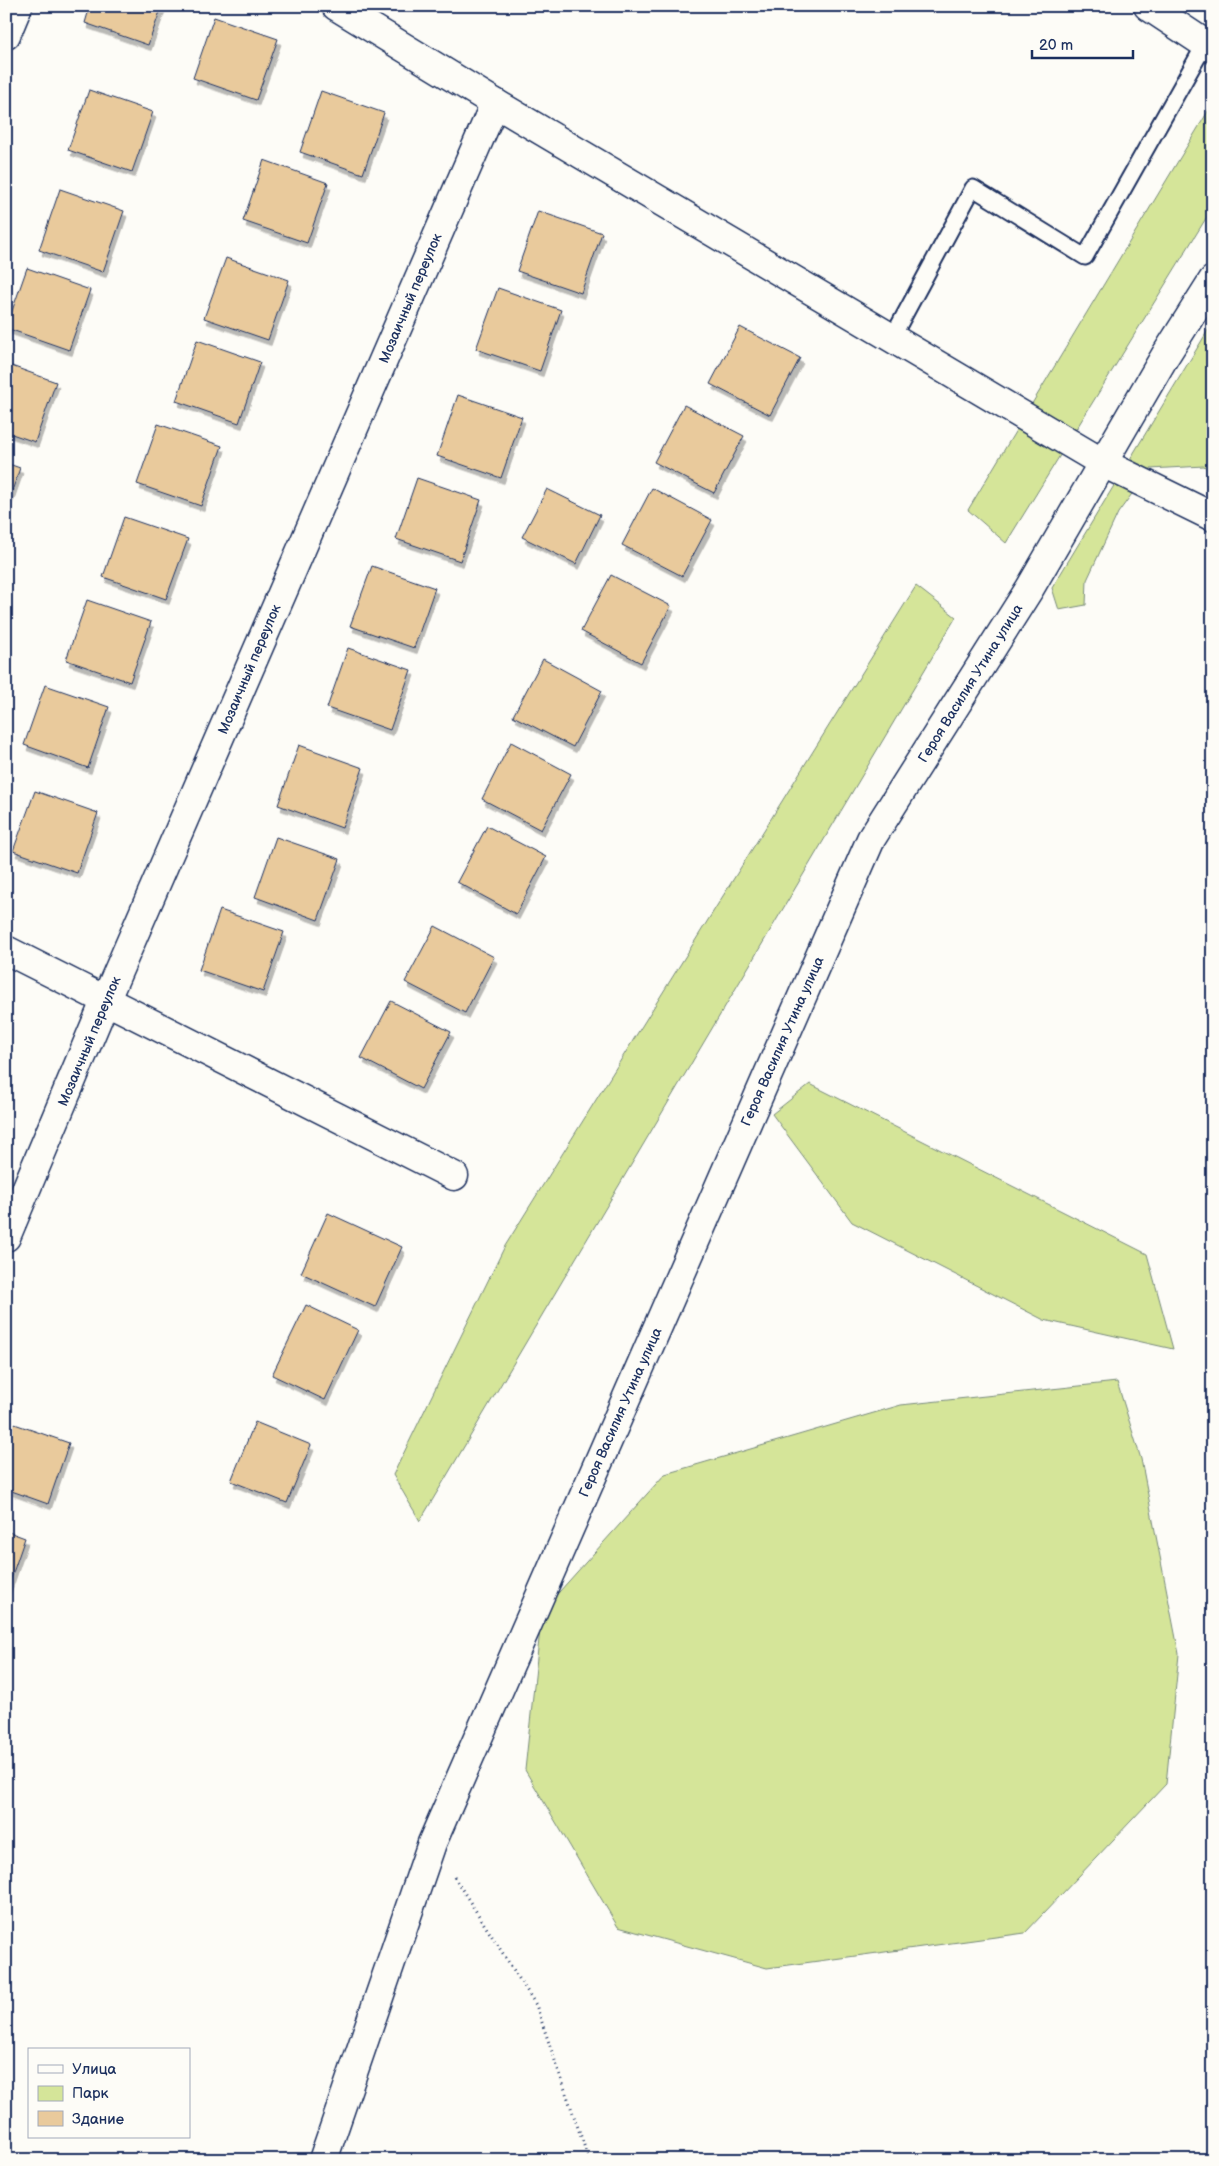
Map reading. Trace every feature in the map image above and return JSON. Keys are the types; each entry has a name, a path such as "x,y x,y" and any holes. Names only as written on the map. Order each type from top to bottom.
{"street":[{"path":"6,35 18,6"},
{"path":"336,6 495,103 1103,463 1213,517"},
{"path":"1148,6 1209,46"},
{"name":"Мозаичный переулок","path":"6,1237 106,999 495,103"},
{"name":"Героя Василия Утина улица","path":"323,2160 432,1843 871,839 1026,594 1165,356 1213,280"},
{"path":"6,950 454,1176"}],"lane":[{"path":"892,338 973,188 1084,257 1209,46"}],"path":[{"path":"432,1843 536,2005 589,2160"}],"green space":[{"path":"1213,103 1213,207 1006,543 968,510"},
{"path":"1213,322 1213,474 1204,466 1150,469 1118,513 1087,580 1086,605 1059,610 1052,588"},
{"path":"916,586 956,617 420,1521 393,1475 505,1246"},
{"path":"810,1084 1147,1254 1173,1349 1044,1320 852,1222 772,1114"},
{"path":"1117,1382 1141,1459 1179,1654 1166,1784 1025,1933 767,1968 618,1927 525,1770 542,1611 665,1474 901,1405"}],"building":[{"path":"90,6 162,6 148,45 85,23"},
{"path":"214,17 278,39 256,100 193,78"},
{"path":"89,90 153,112 132,172 68,150"},
{"path":"321,91 384,113 363,174 300,152"},
{"path":"264,160 328,183 307,243 243,221"},
{"path":"60,189 124,211 103,272 39,250"},
{"path":"538,211 602,233 581,293 517,271"},
{"path":"226,258 289,280 268,340 204,318"},
{"path":"27,268 90,290 69,350 6,328"},
{"path":"498,288 561,310 540,371 476,349"},
{"path":"740,327 800,358 770,415 710,384"},
{"path":"197,340 260,362 239,423 176,401"},
{"path":"6,364 56,382 35,442 6,432"},
{"path":"458,395 522,417 501,478 437,456"},
{"path":"684,405 744,436 714,493 654,462"},
{"path":"158,424 222,446 201,506 137,484"},
{"path":"6,463 20,468 6,508"},
{"path":"417,478 481,500 460,561 396,539"},
{"path":"652,488 712,520 682,576 622,545"},
{"path":"547,489 600,515 576,564 522,537"},
{"path":"124,517 188,539 166,599 103,577"},
{"path":"372,566 435,588 414,648 350,626"},
{"path":"611,575 671,606 641,663 581,631"},
{"path":"87,600 151,622 130,682 66,660"},
{"path":"348,648 411,670 390,730 327,708"},
{"path":"543,659 602,691 573,747 513,716"},
{"path":"45,685 109,707 88,768 24,745"},
{"path":"511,742 571,774 541,830 482,799"},
{"path":"299,745 363,768 342,828 278,805"},
{"path":"35,791 98,813 77,873 13,851"},
{"path":"487,826 546,857 516,914 457,882"},
{"path":"276,837 340,859 318,920 255,897"},
{"path":"220,910 284,932 263,992 199,970"},
{"path":"435,926 494,957 465,1013 405,982"},
{"path":"391,1001 451,1032 421,1089 361,1058"},
{"path":"328,1213 402,1247 375,1307 301,1273"},
{"path":"306,1305 358,1330 325,1400 272,1375"},
{"path":"6,1421 69,1443 48,1504 6,1489"},
{"path":"255,1422 311,1445 287,1503 231,1481"},
{"path":"6,1531 25,1538 6,1593"}]}
